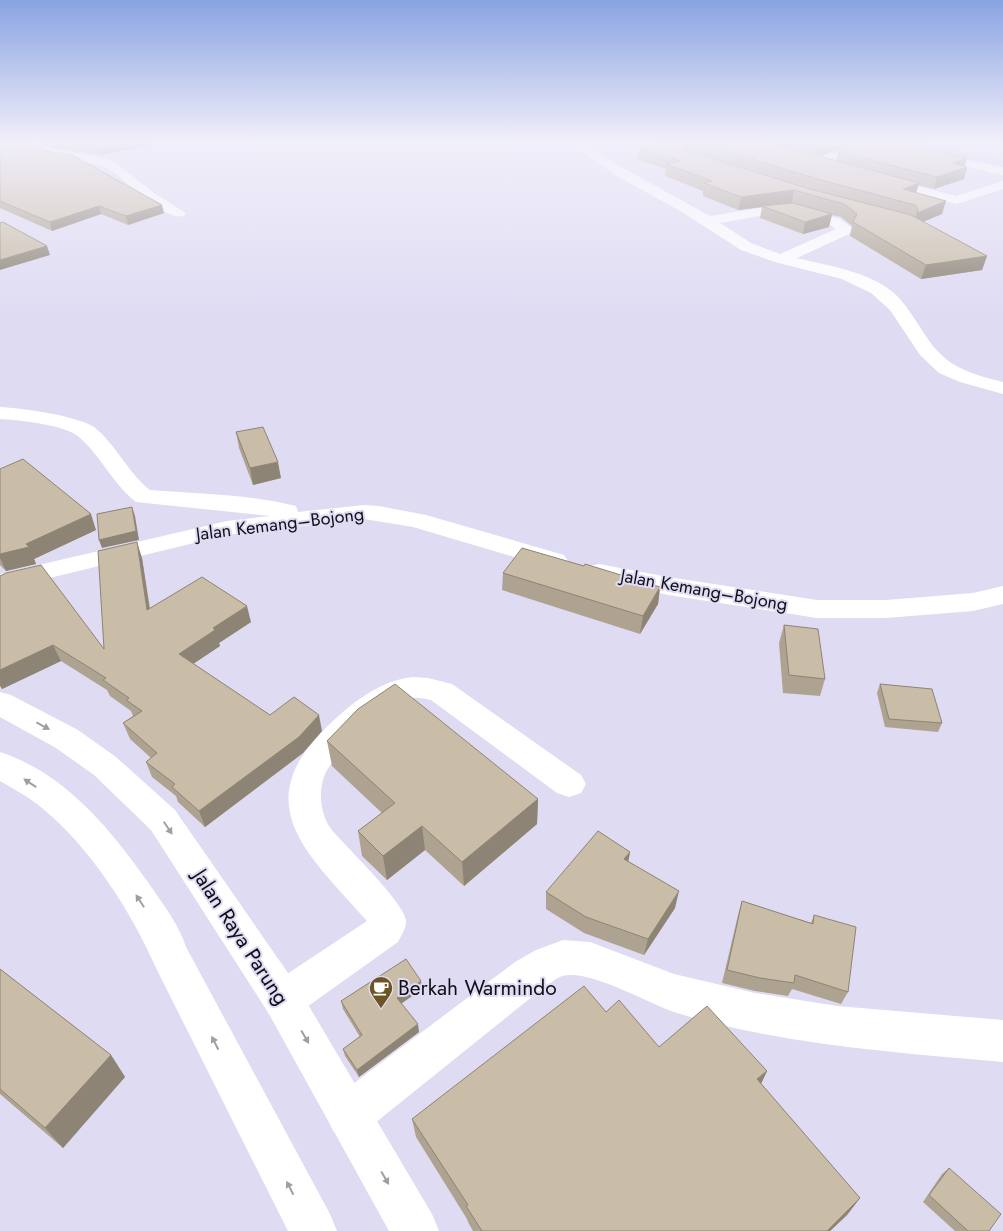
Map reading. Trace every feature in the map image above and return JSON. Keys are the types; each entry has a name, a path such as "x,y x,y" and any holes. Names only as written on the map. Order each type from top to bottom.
{"main road":[{"path":"156,200 179,213"},
{"path":"671,200 701,217 723,234 741,244 781,259 839,274 875,288 888,298 924,347 941,365 956,374 1003,388"},
{"path":"698,200 708,208 701,217"},
{"path":"701,217 792,209 828,220 845,228 844,231 832,237 781,259"},
{"path":"0,414 22,414 54,421 85,431 130,486 144,497 247,505 321,516"},
{"name":"Jalan Kemang–Bojong","path":"0,582 227,528 364,512 396,516 586,569 668,586 817,609 886,609 973,602 1003,595"},
{"path":"283,1000 385,930 387,920 382,911 323,846 308,821 304,796 309,775 319,756 348,725 390,695 405,688 425,688 441,692 570,784"},
{"name":"Jalan Raya Parung","path":"0,703 67,738 105,766 163,820 283,1000 415,1231"},
{"path":"0,765 61,803 114,862 166,940 169,953 313,1231"},
{"path":"349,1115 529,975 562,958 595,963 672,993 721,1007 819,1024 1003,1041"}],"building":[{"path":"154,200 162,205 126,216 99,206 50,222 0,201"},
{"path":"831,200 854,200 911,215 987,256 926,265 853,222 857,214 844,204"},
{"path":"898,200 946,201 917,213 918,209 915,205"},
{"path":"793,203 832,214 805,222 762,206"},
{"path":"3,222 47,246 0,260 0,223"},
{"path":"263,427 278,462 250,468 236,432"},
{"path":"23,459 91,514 26,544 29,547 0,554 0,469"},
{"path":"132,507 136,531 99,540 97,514"},
{"path":"137,542 147,610 202,577 247,606 213,628 215,630 179,654 270,715 294,697 319,715 299,737 199,811 172,787 175,784 146,762 157,753 123,723 142,711 126,700 129,698 103,680 106,678 53,645 0,670 0,576 41,565 104,649 98,551"},
{"path":"522,548 584,566 585,564 660,587 643,616 503,573"},
{"path":"784,625 818,629 825,679 789,675"},
{"path":"395,684 538,799 462,862 422,826 383,856 358,831 395,803 327,741 358,709"},
{"path":"880,684 932,689 942,723 889,719"},
{"path":"598,831 630,852 624,859 679,891 648,939 586,917 546,892"},
{"path":"742,901 813,924 814,915 856,927 848,992 795,975 794,983 760,978 727,970"},
{"path":"406,959 421,981 397,998 418,1024 357,1070 343,1049 362,1035 341,1001"},
{"path":"0,969 111,1055 45,1128 0,1089"},
{"path":"584,986 606,1012 619,1000 659,1047 707,1006 767,1071 757,1079 860,1198 827,1231 482,1231 466,1206 468,1205 412,1119"},
{"path":"949,1168 1001,1214 989,1231 968,1231 929,1195"}],"place":[{"name":"Berkah Warmindo","path":"381,1009"}]}
